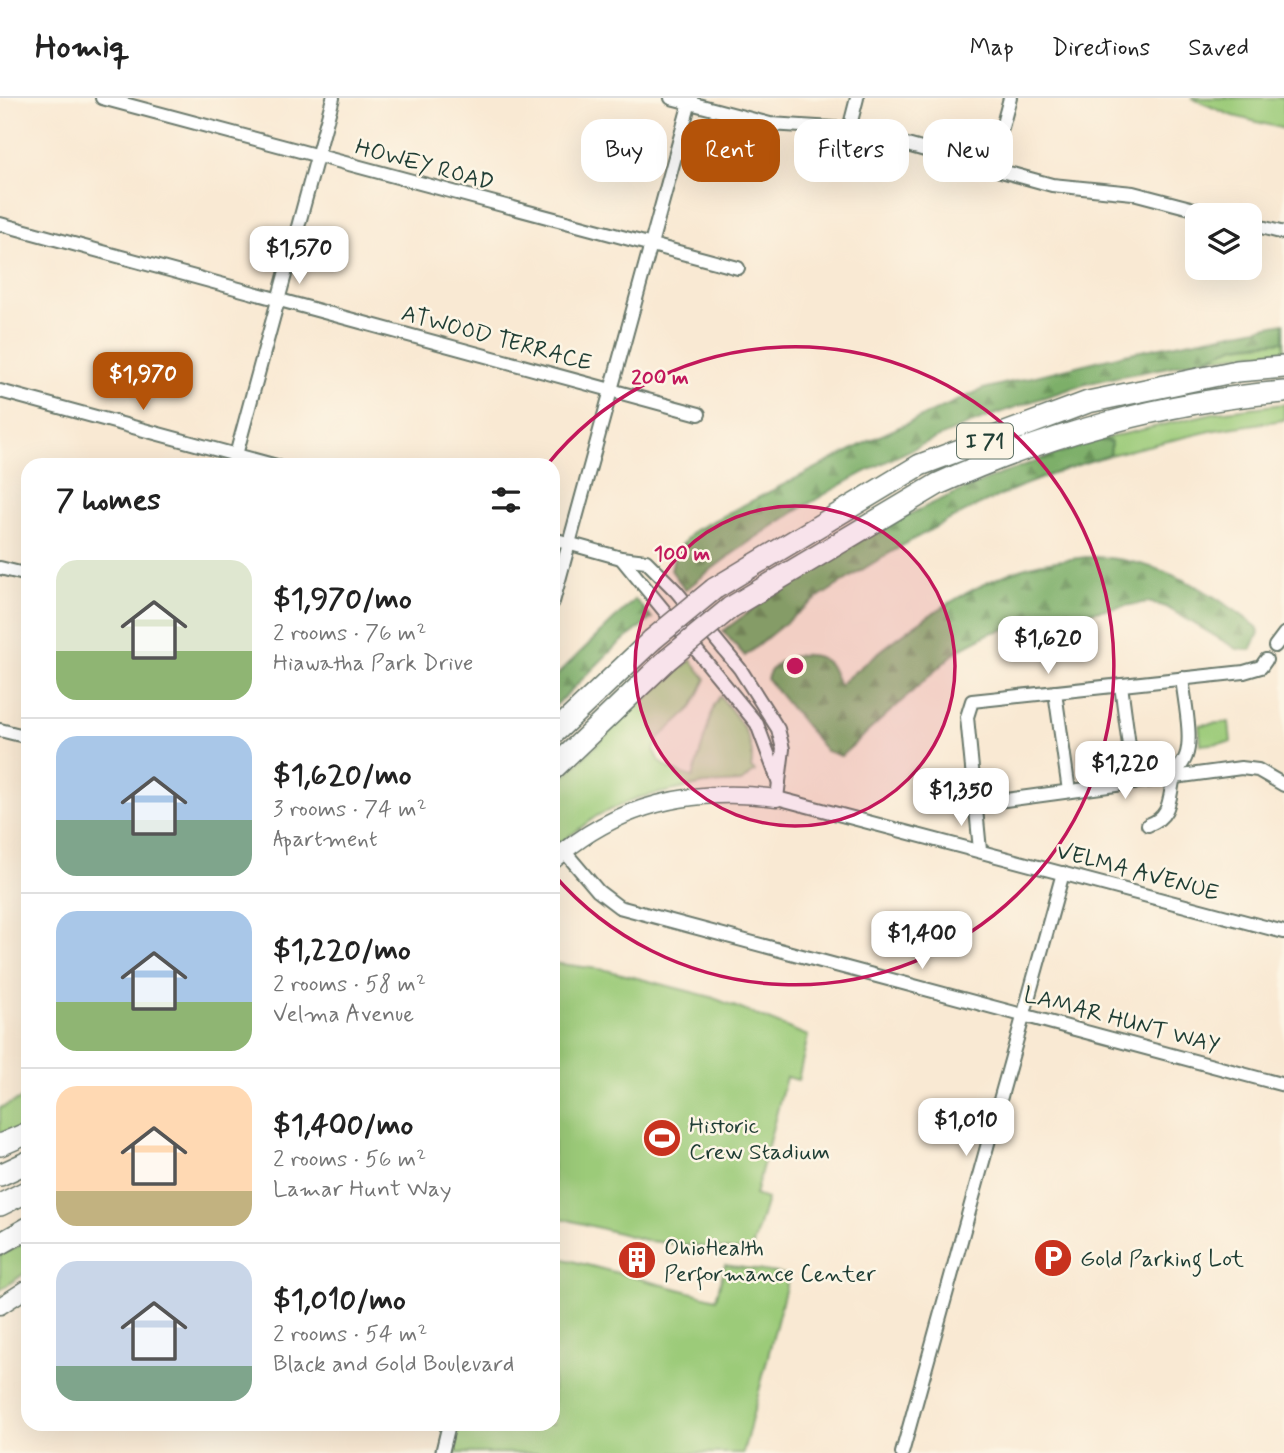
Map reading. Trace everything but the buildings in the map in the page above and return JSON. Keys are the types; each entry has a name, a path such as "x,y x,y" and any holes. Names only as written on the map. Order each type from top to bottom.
{"highway":[{"name":"I 71","path":"560,727 652,640 714,589 920,465 1088,402 1237,371 1284,367"},
{"name":"I 71","path":"560,762 667,660 730,608 939,484 965,472 1096,426 1242,395 1284,392"},
{"path":"0,1145 21,1136"},
{"path":"0,1175 21,1165"},
{"path":"0,1205 21,1194"},
{"path":"0,1244 21,1232"}],"street":[{"name":"HOWEY ROAD","path":"102,98 738,268"},
{"path":"235,458 333,98"},
{"path":"671,98 691,101 770,124 794,126"},
{"path":"852,119 857,98"},
{"path":"1004,119 1010,98"},
{"path":"560,578 691,101"},
{"path":"1013,174 1052,185 1133,193 1185,207"},
{"name":"ATWOOD TERRACE","path":"0,224 699,414"},
{"path":"1262,227 1284,233"},
{"path":"0,391 227,458"},
{"path":"560,541 621,558 646,561 657,569 740,669 778,729 783,749 778,791"},
{"path":"621,558 724,680 757,724 778,791"},
{"path":"0,568 21,573"},
{"path":"1275,646 1284,634"},
{"path":"980,850 967,717 972,701 1244,672 1261,667 1266,660"},
{"path":"1148,825 1161,821 1165,815 1170,805 1173,777 1186,757 1189,745 1182,678"},
{"path":"1121,685 1134,783"},
{"path":"1055,692 1069,792"},
{"path":"0,730 21,735"},
{"path":"976,804 1241,768 1258,770 1284,785"},
{"path":"560,855 617,817 660,802 722,794 778,791"},
{"name":"VELMA AVENUE","path":"778,791 980,850 1284,932"},
{"name":"LAMAR HUNT WAY","path":"560,858 619,907 1284,1085"},
{"path":"902,1453 1063,873"},
{"path":"0,1306 21,1292"},
{"path":"442,1453 447,1431"}],"green space":[{"path":"1191,98 1284,98 1284,129 1230,115"},
{"path":"1284,323 1284,341 1233,347 1187,363 1083,385 1029,402 924,444 824,495 776,524 685,590 671,570 675,553 693,531 871,440 983,389 1125,354"},
{"path":"1284,341 1284,350 1201,359 1237,346"},
{"path":"1284,404 1284,420 1215,430 1110,455 1111,442 1103,439 1217,412"},
{"path":"1103,439 1111,442 1110,455 1035,481 930,530 818,598 745,656 723,631 813,568 904,517 999,475"},
{"path":"1086,557 1133,562 1155,568 1198,587 1257,627 1259,633 1251,650 1237,649 1166,607 1148,602 1042,620 990,633 958,650 841,756 826,751 767,679 776,664 784,659 803,655 822,659 829,664 839,685 903,634 973,590 1030,566"},
{"path":"635,599 652,618 615,647 560,701 560,672"},
{"path":"691,660 706,679 692,708 659,738 654,750 657,756 669,768 693,777 714,705 720,696 744,729 751,747 751,768 755,771 741,782 704,784 637,798 598,815 560,843 560,780 623,719"},
{"path":"1229,722 1231,742 1201,745 1199,725"},
{"name":"Historic Crew Stadium","path":"560,964 606,970 711,997 808,1036 798,1080 786,1077 755,1195 767,1199 751,1252 649,1241 560,1218"},
{"path":"21,1099 21,1129 0,1138 0,1108"},
{"path":"21,1244 21,1276 0,1290 0,1255"},
{"path":"560,1258 716,1299 725,1265 789,1275 743,1453 449,1453 455,1431 560,1431"}],"place":[{"name":"Historic Crew Stadium","path":"662,1138"},
{"name":"Gold Parking Lot","path":"1053,1258"},
{"name":"OhioHealth Performance Center","path":"637,1260"}]}
